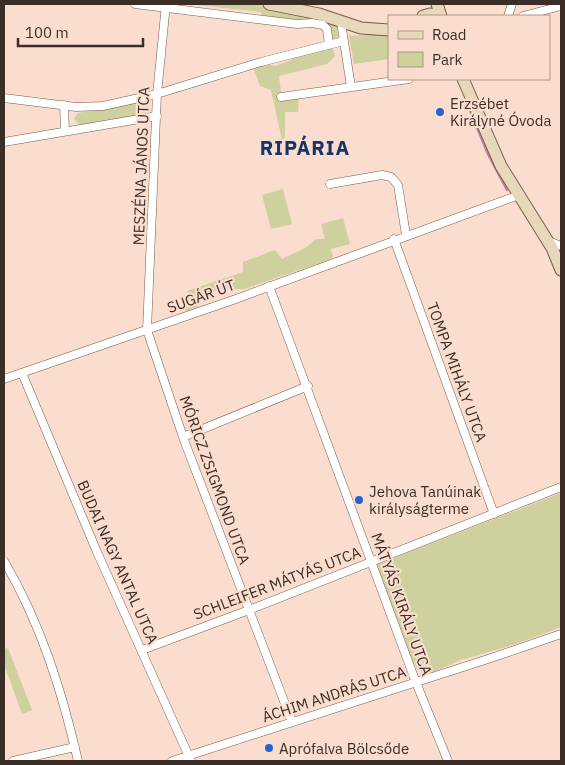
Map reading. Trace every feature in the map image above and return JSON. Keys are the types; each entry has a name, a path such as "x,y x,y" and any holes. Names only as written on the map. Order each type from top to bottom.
{"main road":[{"path":"269,4 319,14 361,28 388,30"},
{"path":"432,13 437,4"},
{"path":"463,80 501,166 546,240 561,270"}],"street":[{"path":"135,4 323,25 327,29 329,45"},
{"name":"MESZÉNA JÁNOS UTCA","path":"147,330 157,94 165,6"},
{"path":"527,15 561,6"},
{"path":"341,22 351,87"},
{"path":"4,98 48,104 103,106 157,94 261,62 344,41"},
{"path":"281,97 402,80"},
{"path":"64,105 65,132"},
{"path":"4,142 157,116"},
{"path":"330,184 382,175 391,177 398,185 406,234"},
{"name":"SUGÁR ÚT","path":"4,379 147,330 406,234 519,195"},
{"name":"TOMPA MIHÁLY UTCA","path":"394,239 494,514"},
{"path":"546,240 561,246"},
{"name":"MÁTYÁS KIRÁLY UTCA","path":"270,286 416,682 448,761"},
{"name":"MÓRICZ ZSIGMOND UTCA","path":"147,330 182,437 292,722"},
{"name":"BUDAI NAGY ANTAL UTCA","path":"22,373 91,538 190,758"},
{"path":"182,437 308,386"},
{"name":"SCHLEIFER MÁTYÁS UTCA","path":"142,650 249,610 561,487"},
{"path":"4,561 29,606 45,644 64,703 78,761"},
{"name":"ÁCHIM ANDRÁS UTCA","path":"172,761 190,758 292,722 561,634"},
{"path":"13,761 75,748"}],"green space":[{"path":"190,4 251,4 313,15 337,24 338,38 333,39 328,28 261,15 261,12"},
{"path":"388,34 388,59 354,64 349,36"},
{"path":"333,49 335,56 327,64 279,76 281,92 299,97 298,112 285,112 285,136 282,141 271,90 260,86 253,67 266,64 276,66 303,55"},
{"path":"142,100 148,105 146,115 81,126 74,119 78,113"},
{"path":"283,189 292,224 271,229 262,195"},
{"path":"343,218 350,244 331,249 333,257 329,260 244,289 220,289 203,296 198,307 186,311 184,305 193,301 193,297 187,291 243,272 243,262 275,250 282,259 307,247 316,239 325,239 321,224"},
{"path":"561,493 561,627 519,643 461,660 428,674 417,669 406,648 376,565"},
{"path":"8,648 32,710 22,714 4,664 4,649"}],"waterway":[{"path":"465,98 488,154 507,190"}],"place":[{"name":"Erzsébet Királyné Óvoda","path":"440,112"},
{"name":"Jehova Tanúinak királyságterme","path":"359,500"},
{"name":"Aprófalva Bölcsőde","path":"269,748"}],"district":[{"name":"RIPÁRIA","path":"305,147"}]}
